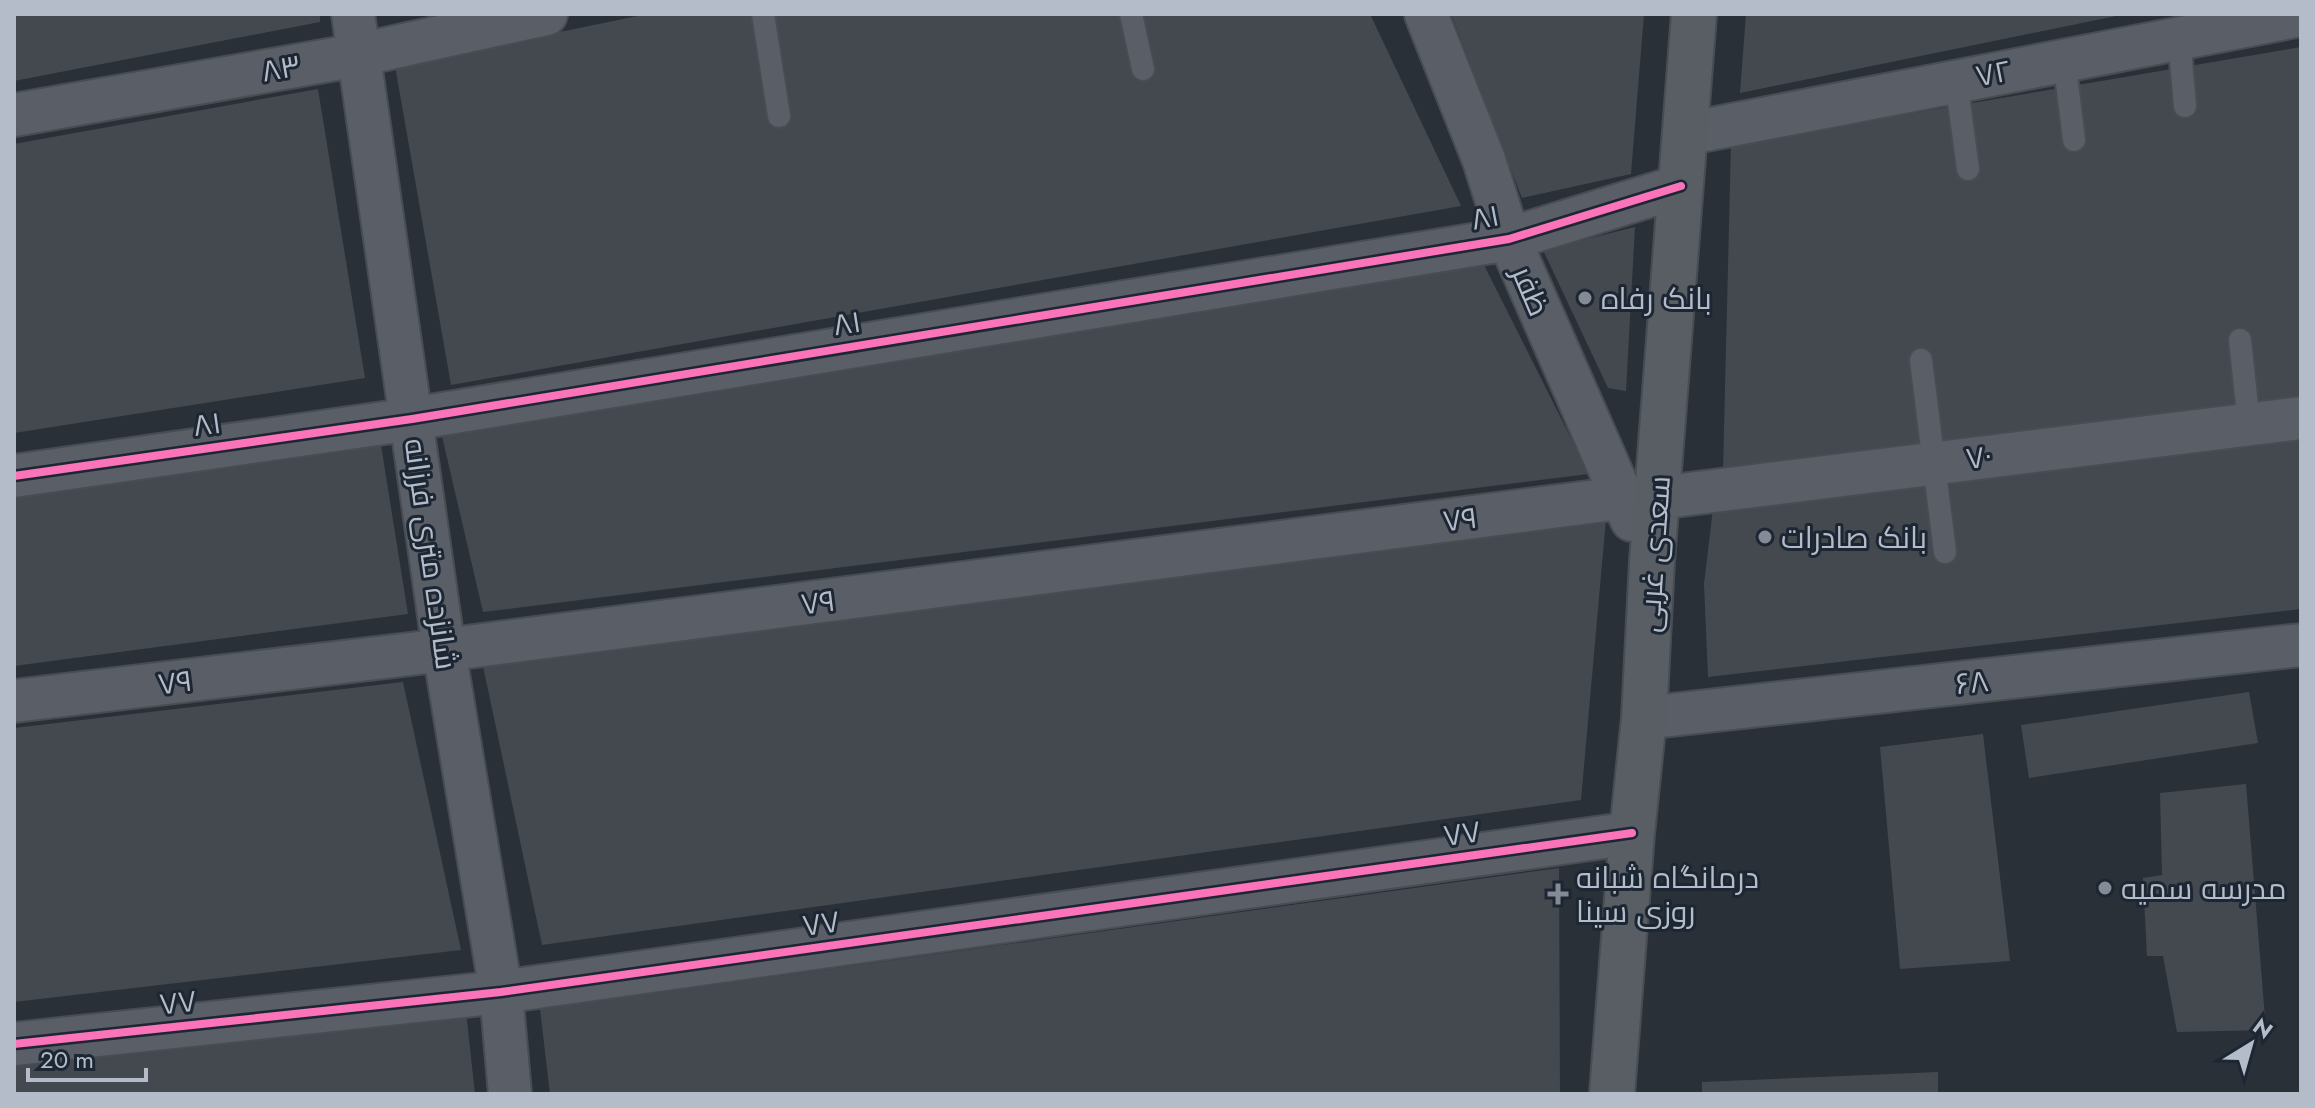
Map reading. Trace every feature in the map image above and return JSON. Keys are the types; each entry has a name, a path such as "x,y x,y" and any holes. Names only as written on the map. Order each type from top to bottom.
{"main road":[{"name":"سعدی غربی","path":"1612,1094 1644,718 1652,561 1639,498 1681,186 1694,14"}],"street":[{"name":"شانزده متری فرزانه","path":"353,14 444,650 501,992 510,1094"},
{"name":"۸۳","path":"14,115 358,55 546,14"},
{"name":"ظفر","path":"1426,14 1484,160 1509,239 1639,498"},
{"name":"۷۲","path":"1685,134 2301,15"},
{"name":"۸۱","path":"14,476 412,419 1509,239 1681,186"},
{"name":"۷۰","path":"1639,498 2301,418"},
{"name":"۷۹","path":"14,701 444,650 1639,498"},
{"name":"۶۸","path":"1644,718 2301,645"},
{"name":"۷۷","path":"14,1044 501,992 1632,833"}],"lane":[{"path":"763,14 779,116"},
{"path":"1131,14 1143,69"},
{"path":"2179,38 2185,106"},
{"path":"2064,59 2074,140"},
{"path":"1956,80 1968,169"},
{"path":"2240,340 2249,424"},
{"path":"1921,360 1945,552"}],"building":[{"path":"14,14 320,14 320,22 14,81"},
{"path":"647,14 1370,14 1461,206 451,385 395,66"},
{"path":"1451,14 1644,14 1631,174 1522,198"},
{"path":"1746,14 2121,14 2121,15 1740,93"},
{"path":"2301,47 2301,398 1723,470 1731,144"},
{"path":"318,89 365,378 14,433 14,144"},
{"path":"1635,227 1626,391 1608,388 1543,250"},
{"path":"1481,259 1589,474 483,612 441,432"},
{"path":"2301,430 2301,609 1708,677 1704,584 1714,500"},
{"path":"381,445 408,614 14,666 14,498"},
{"path":"1606,519 1581,800 542,945 483,666"},
{"path":"403,682 461,950 14,1002 14,728"},
{"path":"2249,692 2258,743 2029,778 2021,725"},
{"path":"1983,734 2010,961 1900,969 1880,747"},
{"path":"2246,784 2266,1030 2177,1032 2163,956 2147,956 2143,878 2162,875 2160,793"},
{"path":"1559,868 1560,1094 550,1094 540,1009"},
{"path":"466,1011 475,1094 14,1094 14,1060"},
{"path":"1938,1072 1938,1094 1702,1094 1702,1082"}],"cycle path":[{"path":"14,476 412,419 1509,239 1681,186"},
{"path":"14,1044 501,992 1632,833"}],"place":[{"name":"بانک رفاه","path":"1585,298"},
{"name":"بانک صادرات","path":"1765,537"},
{"name":"مدرسه سمیه","path":"2105,888"},
{"name":"درمانگاه شبانه روزی سینا","path":"1558,894"}]}
